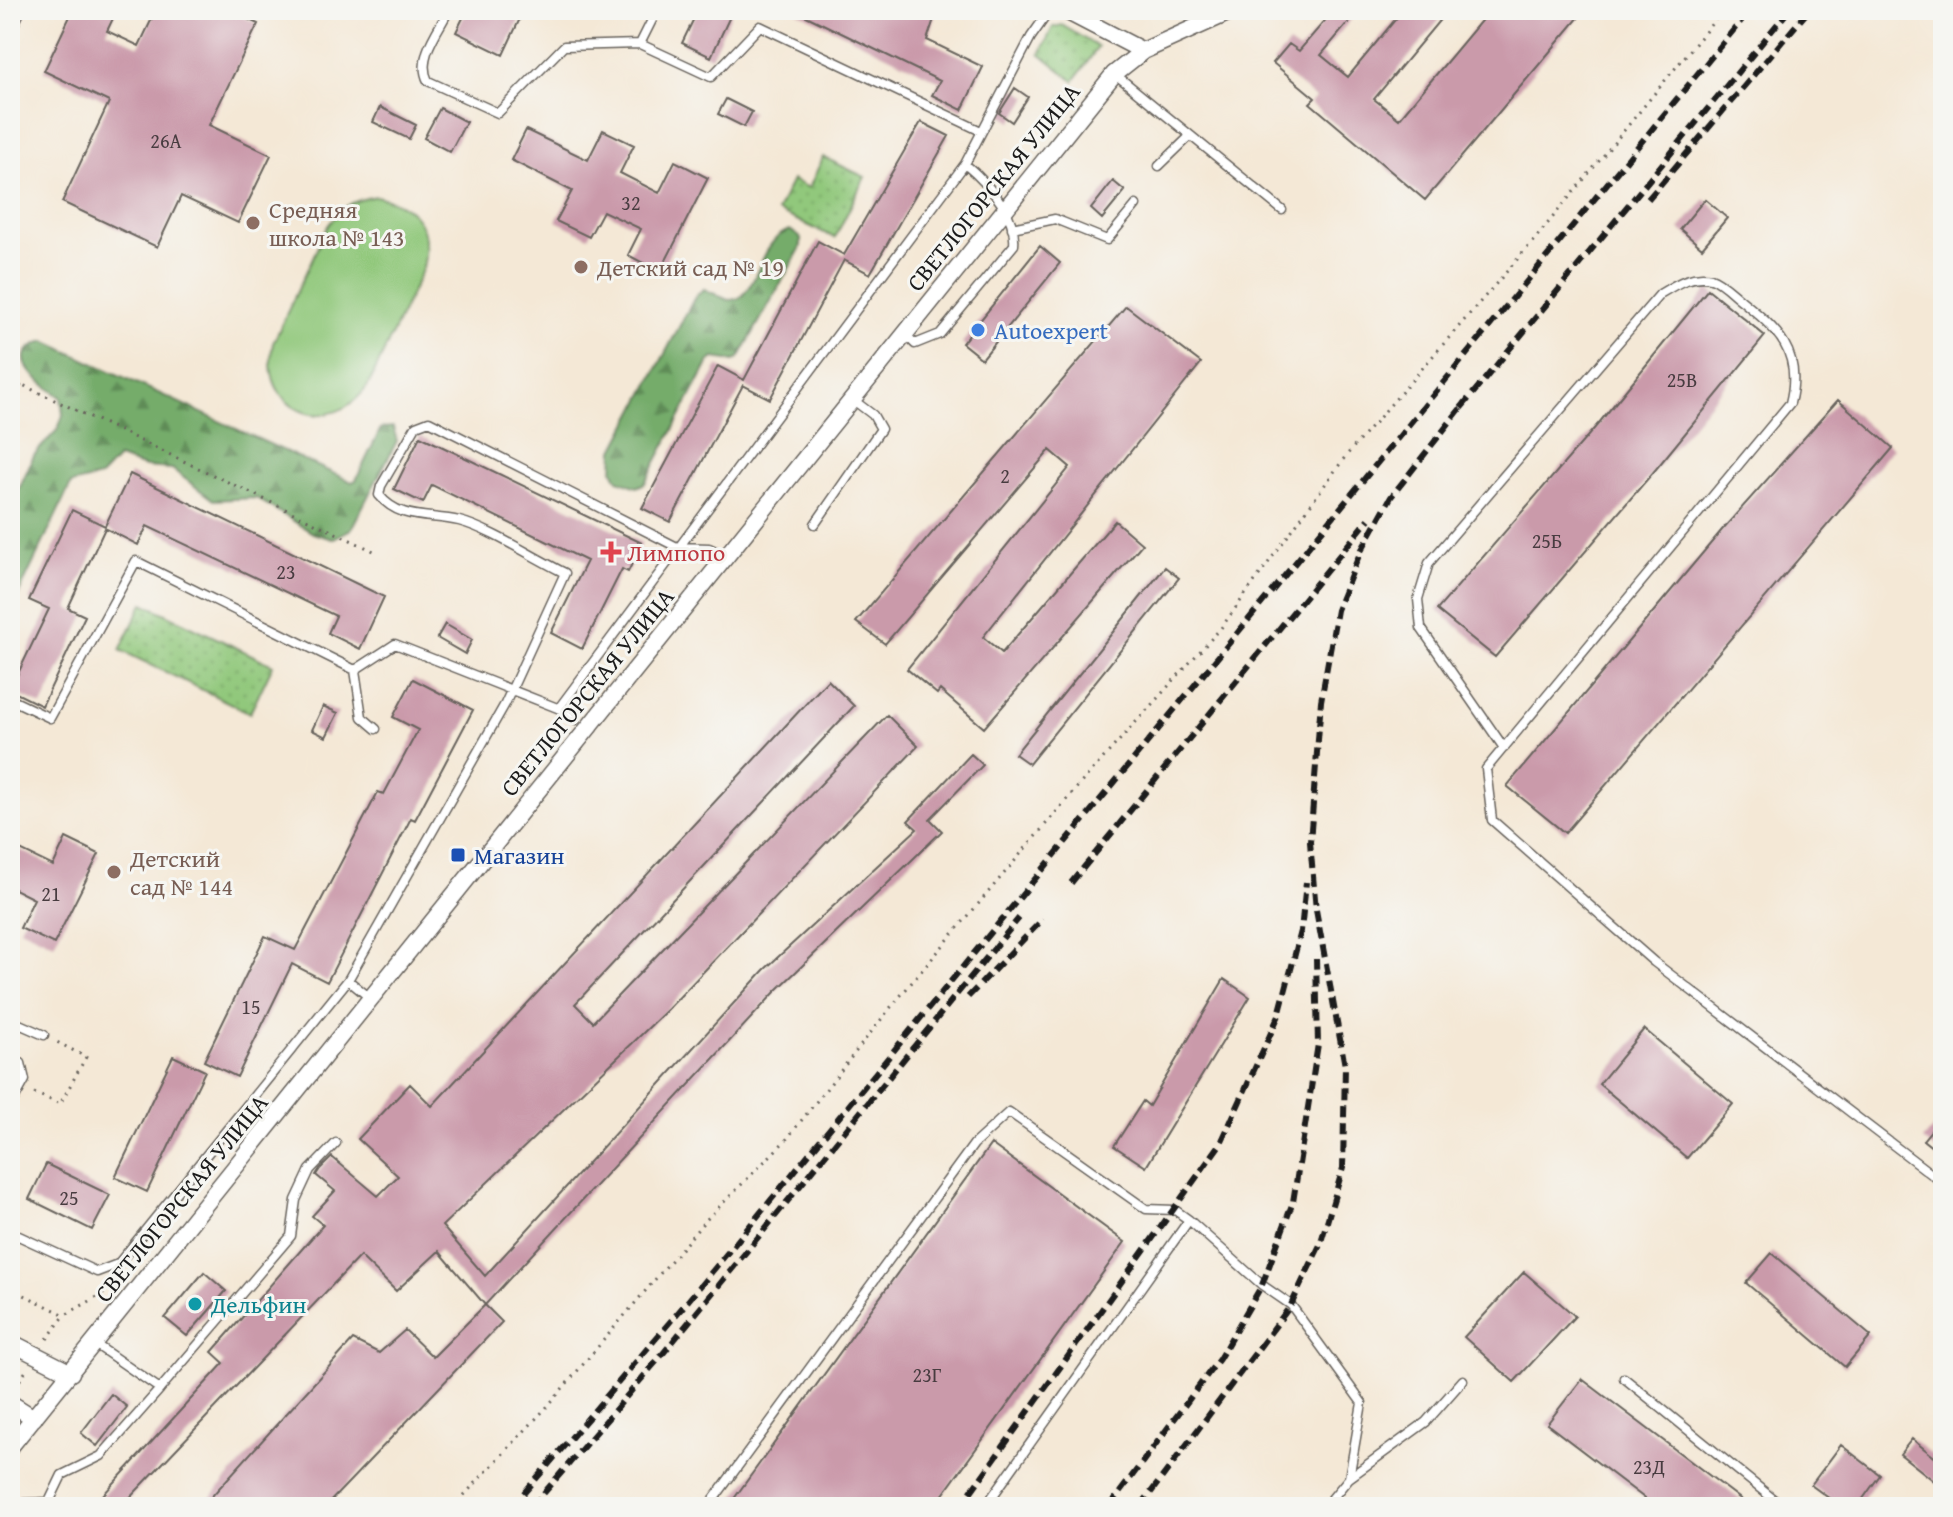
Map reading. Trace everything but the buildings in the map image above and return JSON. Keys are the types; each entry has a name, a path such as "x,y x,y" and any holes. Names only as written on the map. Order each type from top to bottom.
{"street":[{"path":"1064,10 1143,51"},
{"name":"СВЕТЛОГОРСКАЯ УЛИЦА","path":"10,1447 1114,74 1143,51 1234,10"},
{"path":"10,1342 71,1373"},
{"path":"12,1395 34,1418"}],"lane":[{"path":"10,33 21,10"},
{"path":"449,10 424,60 423,71 428,81 498,113 564,46 640,44 711,77 760,26 981,131"},
{"path":"640,44 657,10"},
{"path":"559,708 965,164 1031,37 1050,10"},
{"path":"1114,74 1282,210"},
{"path":"1159,166 1190,136"},
{"path":"906,335 915,344 940,334 1014,245 1012,228 1005,211 984,181 965,164"},
{"path":"1012,228 1055,219 1107,240 1136,205"},
{"path":"1504,748 1421,628 1418,599 1429,563 1660,294 1687,278 1713,278 1772,325 1789,350 1796,380 1790,403 1504,748 1486,769 1492,820 1654,962 1943,1183"},
{"path":"815,524 881,429 873,415 851,398"},
{"path":"10,1232 97,1272 118,1264 348,980 512,689 565,573 460,521 410,516 385,502 379,495 381,486 416,426 429,421 677,547 709,548 727,556"},
{"path":"10,699 50,718 136,561 355,670"},
{"path":"355,670 395,644 559,708 587,731"},
{"path":"355,670 362,717 376,729"},
{"path":"348,980 371,998"},
{"path":"10,1020 44,1035"},
{"path":"10,1057 21,1063 25,1080 10,1107"},
{"path":"708,1507 974,1144 1009,1112 1146,1209 1175,1210 1262,1285 1291,1305 1362,1403 1349,1478"},
{"path":"17,1507 24,1503 49,1502 62,1475 101,1456 160,1389 291,1236 296,1200 310,1170 336,1143"},
{"path":"985,1507 1189,1220"},
{"path":"95,1344 160,1389"},
{"path":"1624,1378 1783,1507"},
{"path":"1325,1507 1349,1478 1426,1422 1463,1380"}],"path":[{"path":"453,1507 546,1408 703,1223 786,1140 891,1007 1079,785 1221,628 1345,457 1535,239 1723,10"},
{"path":"10,339 18,323"},
{"path":"10,379 378,553"},
{"path":"10,408 21,385"},
{"path":"21,1088 60,1104 86,1057 44,1035"},
{"path":"47,1339 65,1315 115,1287"},
{"path":"10,1288 65,1315"},
{"path":"12,1395 28,1369"}],"green space":[{"path":"1062,25 1098,47 1074,81 1040,54 1053,27"},
{"path":"823,157 865,177 835,238 777,211 792,180 809,188"},
{"path":"376,196 402,205 418,220 425,241 423,268 369,384 353,402 335,412 318,414 301,411 286,401 276,386 271,367 273,343 327,227 348,206"},
{"path":"790,230 801,238 801,247 739,358 734,361 714,358 709,362 645,483 637,487 618,480 613,470 614,450 696,295 704,289 728,300 738,299 746,292 773,242"},
{"path":"45,341 352,482 356,480 381,428 393,427 397,441 351,529 332,539 313,533 256,498 213,500 172,469 145,467 118,458 100,477 71,484 10,612 10,509 34,455 58,429 63,415 61,397 35,377 25,361 32,347"},
{"path":"143,603 273,665 250,713 120,650"}],"railway":[{"path":"512,1507 687,1302 1750,10"},
{"path":"1461,408 1789,10"},
{"path":"1648,199 1809,10"},
{"path":"1140,1507 1291,1305 1320,1245 1343,1168 1345,1066 1316,910 1310,842 1321,701 1337,610 1360,553 1391,497 1468,399"},
{"path":"1071,883 1369,519"},
{"path":"960,1507 1221,1143 1279,1015 1301,931 1306,882"},
{"path":"532,1507 661,1356 1019,918"},
{"path":"968,997 1043,919"},
{"path":"1109,1507 1219,1359 1262,1285 1293,1202 1318,1044 1316,959"}],"place":[{"name":"Средняя школа № 143","path":"253,223"},
{"name":"Детский сад № 19","path":"581,267"},
{"name":"Autoexpert","path":"978,330"},
{"name":"Лимпопо","path":"611,552"},
{"name":"Магазин","path":"458,855"},
{"name":"Детский сад № 144","path":"114,872"},
{"name":"Дельфин","path":"195,1304"}]}
